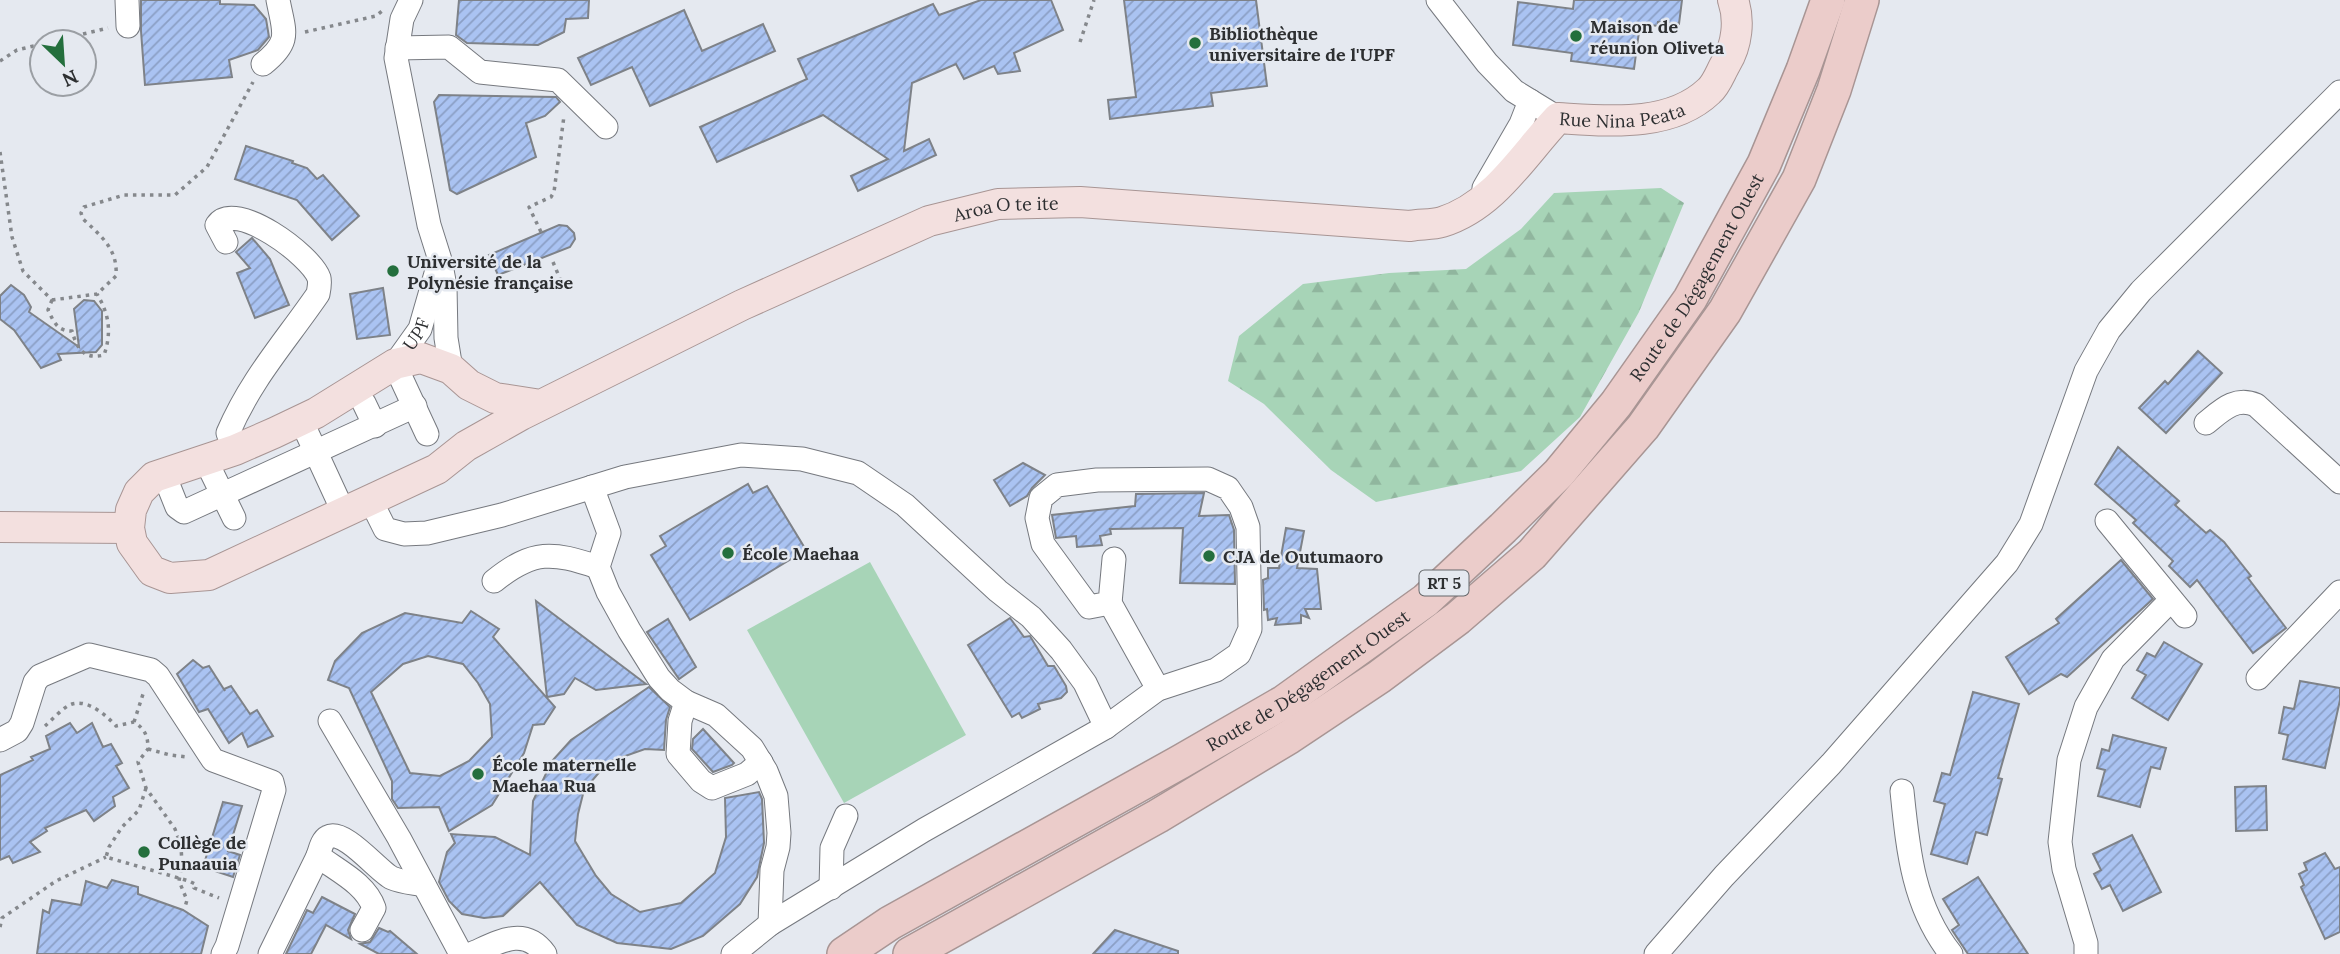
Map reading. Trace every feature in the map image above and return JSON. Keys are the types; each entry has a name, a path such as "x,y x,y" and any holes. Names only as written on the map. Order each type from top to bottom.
{"highway":[{"name":"Route de Dégagement Ouest","path":"844,954 890,923 1284,702 1426,600 1503,528 1559,473 1616,404 1690,299 1763,164 1803,70 1828,0"},
{"name":"Route de Dégagement Ouest","path":"910,954 1158,816 1289,737 1380,677 1458,618 1532,554 1643,427 1725,311 1799,179 1835,90 1862,0"}],"main road":[{"name":"Rue Nina Peata","path":"1558,118 1612,121 1653,118 1684,109 1711,89 1734,49 1737,10 1733,0"},
{"name":"Aroa O te ite","path":"129,528 132,544 152,571 170,578 209,575 437,469 466,446 642,353 929,221 998,204 1080,202 1410,226 1442,222 1473,206 1498,188 1558,118"},
{"path":"0,527 129,528 131,510 139,492 154,477 235,450 301,420 421,358 495,398 541,405"},
{"path":"460,377 475,411 466,446"}],"street":[{"path":"127,0 128,26"},
{"path":"263,64 277,53 285,37 278,0"},
{"path":"411,0 402,19 397,48 401,83 429,225 445,286 446,338 460,377"},
{"name":"Rue Nina Peata","path":"1438,0 1487,63 1514,91 1558,118"},
{"path":"397,48 449,47 480,72 558,80 606,127"},
{"path":"1656,954 1724,876 1831,764 2007,563 2031,524 2086,371 2109,330 2141,291 2340,92"},
{"path":"1473,206 1501,162 1530,101"},
{"path":"226,242 217,225 221,220 229,217 244,220 278,236 306,259 320,279 318,294 240,403 228,433 235,450"},
{"name":"UPF","path":"398,371 420,329 440,260"},
{"path":"398,371 426,434"},
{"path":"2206,423 2235,403 2248,402 2256,405 2340,482"},
{"path":"364,403 375,426"},
{"path":"169,487 177,507 184,512 415,406"},
{"path":"301,420 316,453 357,505 385,529 404,534 427,533 489,518 625,477 741,454 802,459 858,472 905,505 977,573 1031,617 1061,650 1085,683 1106,727"},
{"path":"211,471 234,518"},
{"path":"733,954 770,924 924,830 1106,727 1158,689 1216,670 1240,654 1250,629 1248,527 1241,507 1228,488 1208,480 1097,480 1058,485 1041,498 1037,518 1043,544 1089,607 1110,603"},
{"path":"592,487 609,533 598,566 608,592 659,678 686,702 716,715 735,732 761,762 776,796 779,832 772,870 770,924"},
{"path":"2086,954 2086,943 2064,869 2060,842 2069,760 2086,707 2113,659 2178,608 2106,521"},
{"path":"494,581 527,559 556,555 598,566"},
{"path":"1114,559 1110,603 1158,689"},
{"path":"2258,678 2340,592"},
{"path":"8,735 22,723 35,682 40,677 89,655 151,670 164,684 213,760 268,780 274,786 223,954"},
{"path":"686,702 680,721 678,754 701,781 712,788 747,774 761,762"},
{"path":"330,721 400,838 461,954"},
{"path":"1902,791 1908,846 1917,892 1937,933 1951,954"},
{"path":"831,888 832,848 846,816"},
{"path":"270,954 322,844 329,837 346,841 391,878 424,885"},
{"path":"318,856 357,884 370,897 374,908 362,930"},
{"path":"471,954 514,937 537,944 544,954"}],"path":[{"path":"1080,41 1094,0"},
{"path":"285,37 376,16 385,8"},
{"path":"98,30 128,26"},
{"path":"0,61 17,50 28,47"},
{"path":"52,300 97,294 116,276 117,262 112,248 83,219 81,213 84,208 124,195 175,195 207,167 263,64"},
{"path":"541,232 529,207 551,197 554,192 567,89"},
{"path":"0,152 12,237 23,271 52,300"},
{"path":"553,262 566,293"},
{"path":"52,300 48,310 58,328 72,331 76,345 85,355 94,357 104,355 107,347 108,312 97,294"},
{"path":"134,722 151,670"},
{"path":"8,735 45,726 72,704 93,708 107,715 116,726 134,722"},
{"path":"134,722 148,737 148,748 138,762 146,789 175,829 181,846 183,864 179,878 187,900 185,907"},
{"path":"148,748 170,755 213,760"},
{"path":"106,857 122,827 139,810 146,789"},
{"path":"0,927 2,918 56,881 106,857 179,878 195,884 194,888 205,894 240,905"}],"green space":[{"path":"1661,188 1684,203 1639,312 1580,417 1521,471 1376,502 1331,470 1264,404 1228,381 1239,336 1303,284 1389,273 1466,269 1521,229 1554,193"},
{"path":"870,562 966,735 844,803 747,630"}],"building":[{"path":"141,0 220,0 220,4 254,5 266,19 269,37 258,50 229,60 232,77 145,85"},
{"path":"459,0 589,0 588,18 566,19 564,32 538,45 467,43 456,35"},
{"path":"981,0 1051,0 1063,30 1014,53 1020,71 998,74 994,66 964,79 956,64 912,83 904,151 929,139 936,155 858,191 851,176 888,159 823,115 717,162 700,127 807,79 798,59 933,4 939,15"},
{"name":"Bibliothèque universitaire de l'UPF","path":"1124,0 1256,0 1267,86 1211,93 1213,106 1110,119 1108,100 1136,97"},
{"name":"Maison de réunion Oliveta","path":"1574,0 1682,0 1679,24 1640,24 1634,69 1571,61 1572,53 1513,45 1518,2 1573,9"},
{"path":"684,10 702,51 763,24 775,51 650,106 632,67 591,85 578,58"},
{"path":"439,95 556,97 560,102 545,116 526,123 536,157 457,194 450,190 434,102"},
{"path":"246,146 293,161 292,163 307,168 317,179 323,175 359,216 332,240 297,200 235,179"},
{"path":"559,225 567,226 574,233 575,239 570,247 498,275 489,255"},
{"path":"252,238 270,259 289,305 255,318 237,273 250,268 236,252"},
{"path":"11,285 24,295 31,307 29,312 79,347 74,309 84,300 94,301 102,311 102,345 96,352 58,354 61,360 41,368 14,330 0,319 0,296"},
{"path":"383,288 390,335 357,339 350,294"},
{"path":"2198,351 2222,373 2166,433 2139,408 2165,381 2168,384"},
{"path":"2118,447 2179,501 2175,505 2206,533 2210,530 2224,542 2286,628 2253,653 2197,580 2190,587 2169,566 2173,561 2133,523 2136,520 2095,484"},
{"path":"1023,463 1045,475 1027,496 1010,506 994,480"},
{"name":"École Maehaa","path":"748,484 753,493 767,486 806,550 690,620 651,555 666,546 660,536"},
{"name":"CJA de Outumaoro","path":"1204,493 1199,516 1229,515 1234,530 1235,584 1180,583 1183,528 1110,529 1111,534 1100,536 1102,545 1077,547 1076,536 1056,538 1052,515 1135,506 1136,494"},
{"name":"CJA de Outumaoro","path":"1286,528 1304,531 1297,568 1317,569 1321,609 1305,609 1309,618 1301,615 1301,623 1275,625 1277,618 1268,620 1267,609 1264,610 1263,580 1268,578 1268,568 1279,568"},
{"path":"2121,560 2153,599 2067,677 2061,674 2029,694 2006,657 2059,623 2056,619"},
{"path":"536,601 646,684 596,690 575,678 564,694 547,697"},
{"path":"471,611 499,629 493,637 555,707 544,724 533,725 524,753 492,805 449,831 439,807 398,808 392,799 392,781 349,688 328,680 335,661 362,633 405,613 462,623","holes":["428,656 463,664 490,704 492,737 469,761 440,776 410,773 371,692 403,664"]},
{"path":"1010,618 1024,637 1030,636 1048,666 1054,666 1067,692 1061,698 1038,704 1040,709 1022,718 1019,713 1012,717 968,645"},
{"path":"668,619 696,667 679,679 647,632"},
{"path":"2164,642 2202,664 2168,720 2132,698 2146,675 2137,670 2147,653 2155,657"},
{"path":"193,660 203,668 209,666 225,691 224,689 231,686 250,714 257,710 273,736 248,747 242,733 229,743 208,709 199,712 177,674"},
{"path":"2300,681 2340,688 2340,700 2325,768 2283,759 2288,735 2279,733 2284,707 2294,709"},
{"path":"649,687 670,707 666,720 664,750 645,749 608,762 584,790 575,841 596,876 611,894 640,912 681,903 715,873 726,837 725,798 759,792 762,799 764,843 757,877 740,904 703,936 671,949 617,943 577,925 540,882 503,916 484,918 462,914 449,901 439,882 447,852 455,843 451,834 495,837 530,855 533,801 552,761 571,740"},
{"path":"1973,692 2019,704 1998,778 2002,779 1987,835 1976,832 1967,864 1931,854 1945,804 1934,801 1942,773 1950,775"},
{"path":"70,723 77,733 92,723 103,747 111,744 122,763 116,766 129,788 113,797 115,806 94,821 86,810 45,828 47,831 30,842 40,852 13,863 9,856 0,860 0,775 50,749 46,736"},
{"name":"École maternelle Maehaa Rua","path":"703,729 734,763 732,765 713,772 692,749 693,739"},
{"path":"2113,735 2166,748 2160,769 2151,767 2140,807 2098,796 2105,770 2097,768 2102,749 2109,751"},
{"path":"2266,786 2267,830 2236,831 2235,787"},
{"path":"223,802 242,806 228,851 240,855 233,877 203,867"},
{"path":"2132,835 2161,892 2123,911 2110,885 2102,889 2094,874 2101,870 2093,854"},
{"path":"2325,853 2335,869 2340,867 2340,932 2325,939 2301,887 2304,885 2299,874 2307,870 2304,863"},
{"path":"1978,877 2028,954 1968,954 1952,930 1959,925 1943,899"},
{"path":"112,880 138,887 138,894 183,910 208,926 201,954 37,954 43,910 49,913 52,900 81,905 86,881 107,888"},
{"path":"322,897 355,914 348,930 351,939 326,925 311,954 286,954 307,910 313,913"},
{"path":"379,928 390,931 417,954 379,954 360,944 370,942"},
{"path":"1115,930 1178,951 1178,954 1093,954"}],"place":[{"name":"Maison de réunion Oliveta","path":"1576,36"},
{"name":"Bibliothèque universitaire de l'UPF","path":"1195,43"},
{"name":"Université de la Polynésie française","path":"393,271"},
{"name":"École Maehaa","path":"728,553"},
{"name":"CJA de Outumaoro","path":"1209,556"},
{"name":"École maternelle Maehaa Rua","path":"478,774"},
{"name":"Collège de Punaauia","path":"144,852"}]}
